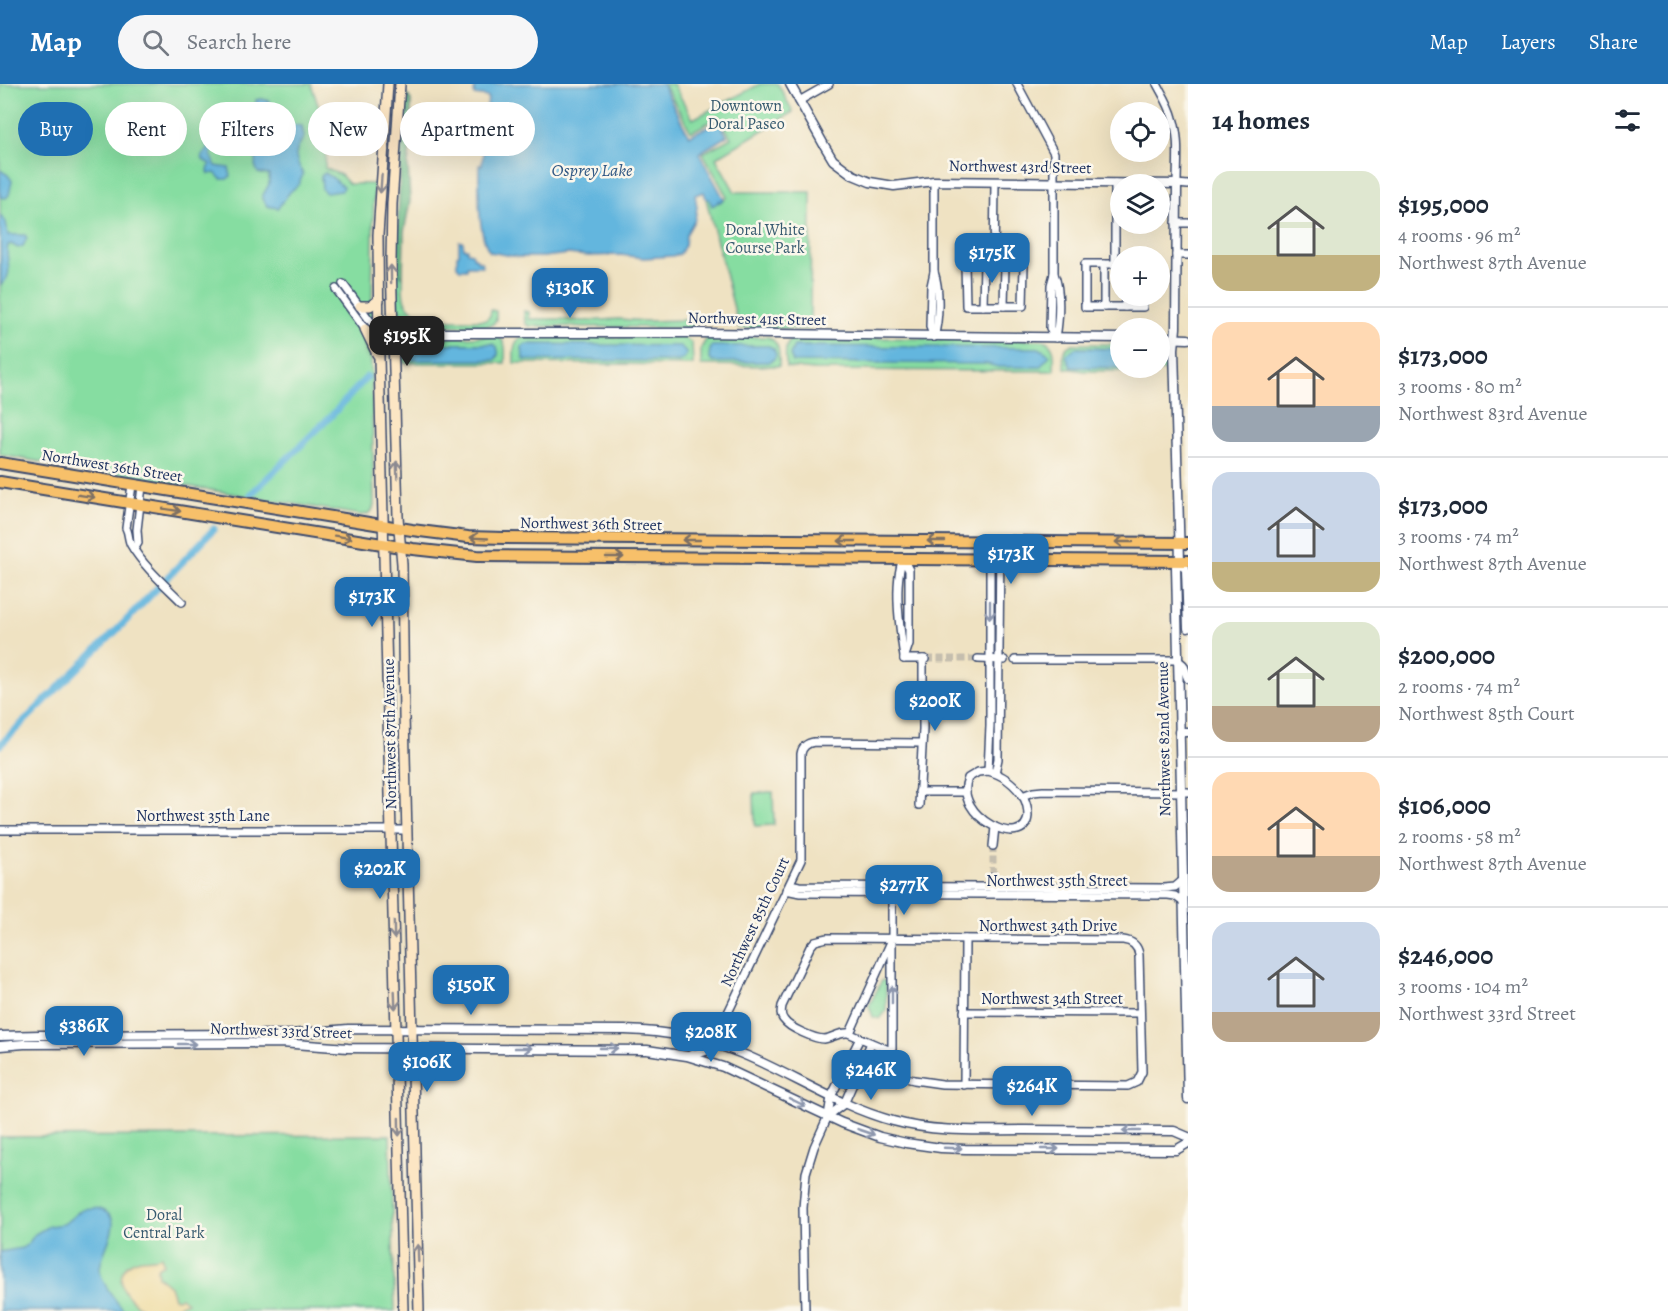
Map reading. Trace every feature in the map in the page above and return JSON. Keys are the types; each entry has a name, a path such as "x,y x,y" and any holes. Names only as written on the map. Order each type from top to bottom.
{"main road":[{"name":"Northwest 87th Avenue","path":"388,84 378,220 379,358 403,1311"},
{"name":"Northwest 87th Avenue","path":"400,84 391,219 392,333 403,606 404,733 419,1311"},
{"path":"360,306 370,306 379,300"},
{"path":"365,329 379,358"},
{"path":"380,401 389,419 390,436 396,442"},
{"name":"Northwest 36th Street","path":"0,463 383,526 477,538 1184,543"},
{"name":"Northwest 36th Street","path":"0,482 401,547 477,556 1184,561"},
{"path":"254,523 271,516 278,508"},
{"path":"272,526 286,516 302,512"},
{"path":"556,557 563,547 585,539"},
{"path":"790,558 791,540"},
{"path":"903,541 903,559"},
{"path":"388,734 404,733"},
{"path":"401,1224 417,1223"}],"street":[{"path":"790,84 799,100 829,84"},
{"path":"1017,84 1054,151 1054,274 1051,285 1050,327 1056,338"},
{"name":"Northwest 82nd Avenue","path":"1157,84 1175,123 1177,139 1174,360 1188,628"},
{"name":"Northwest 43rd Street","path":"799,100 833,160 853,175 870,182 884,185 934,181 1110,183"},
{"path":"934,181 934,272 931,286 930,327 934,337"},
{"path":"994,264 995,182"},
{"name":"Northwest 43rd Street","path":"1170,184 1188,185"},
{"path":"1176,223 1188,223"},
{"path":"1176,255 1188,255"},
{"path":"965,263 984,263 1023,264 1023,306 966,306 965,263"},
{"path":"984,263 984,306"},
{"path":"1004,306 1005,264"},
{"path":"1110,264 1085,264 1085,307 1143,306"},
{"path":"1104,264 1104,307"},
{"name":"Northwest 41st Street","path":"343,284 379,331"},
{"path":"336,289 365,329"},
{"name":"Northwest 41st Street","path":"365,329 392,333 686,333 1110,338"},
{"path":"1170,339 1188,339"},
{"path":"137,485 126,528 129,543 142,561 182,602"},
{"path":"134,549 138,543 134,503 137,485"},
{"path":"992,772 989,660 995,542"},
{"path":"903,559 909,570 909,644 904,660"},
{"path":"903,559 899,570 899,618 904,660"},
{"path":"992,772 998,759 1001,660 995,560"},
{"name":"Northwest 82nd Avenue","path":"1184,561 1176,567 1177,660 1183,732 1182,881 1188,1099"},
{"path":"899,601 909,601"},
{"path":"904,660 925,659 919,805"},
{"path":"978,659 1001,660"},
{"path":"1015,660 1177,660 1183,665 1188,678"},
{"name":"Northwest 85th Court","path":"713,1044 801,860 801,754 805,746 814,742 921,743"},
{"path":"978,772 992,772 1010,781 1022,796 1028,809 1027,820 1019,829 1013,831 994,827 975,811 969,801 966,785 970,777 978,772"},
{"path":"1022,796 1043,791 1184,791"},
{"path":"919,792 966,792"},
{"path":"993,846 994,827"},
{"name":"Northwest 35th Lane","path":"0,830 407,830"},
{"path":"993,877 993,891"},
{"name":"Northwest 35th Street","path":"788,887 1092,891 1168,888 1175,887 1182,881"},
{"path":"892,890 891,1051 893,1068 902,1077 931,1083 964,1085 1128,1086 1137,1082 1142,1072 1140,1013"},
{"name":"Northwest 35th Street","path":"1092,891 1168,895 1175,896 1183,902"},
{"name":"Northwest 34th Drive","path":"849,1033 825,1038 814,1037 786,1023 782,1018 782,1006 810,947 817,940 827,938 1123,940 1134,944 1139,954 1140,1013"},
{"path":"891,1051 849,1033 892,939"},
{"path":"964,1085 965,939"},
{"name":"Northwest 34th Street","path":"964,1012 1140,1013"},
{"name":"Northwest 33rd Street","path":"0,1036 291,1034 334,1030 396,1029 630,1030 673,1034 713,1044 744,1055 844,1104 891,1121 933,1128 976,1130 1174,1131 1188,1137"},
{"path":"109,1034 117,1044 120,1040 133,1034"},
{"path":"805,1311 803,1191 809,1161 828,1116 831,1097 860,1038"},
{"name":"Northwest 33rd Street","path":"0,1046 297,1043 336,1047 653,1050 687,1056 740,1073 853,1128 915,1145 941,1148 1176,1150 1188,1143"},
{"path":"828,1116 844,1104 871,1043"},
{"path":"687,1056 706,1051 713,1044"}],"green space":[{"path":"0,84 311,84 317,102 308,102 308,156 326,156 325,168 341,175 349,184 374,184 372,298 374,320 373,328 367,338 371,348 373,510 361,515 0,455"},
{"name":"Doral White Course Park","path":"664,84 673,84 693,119 760,84 778,84 793,112 716,158 735,192 811,192 810,329 739,328 706,199 709,198 712,205 727,197 703,153 731,138 719,117 691,132"},
{"path":"403,92 407,94 411,102 403,102"},
{"path":"400,156 409,156 410,201 404,232 403,277 396,271"},
{"path":"396,271 403,277 405,301 419,314 441,319 486,320 491,310 496,311 496,320 487,326 403,325 398,323"},
{"path":"524,311 529,312 529,319 583,321 687,320 688,317 692,317 693,325 689,328 529,326 525,323"},
{"path":"497,336 504,344 505,363 399,363 399,344 404,339","holes":["406,344 493,344 497,357 494,360 413,360 402,347"]},
{"path":"524,337 683,337 692,343 693,365 514,363 517,341"},
{"path":"768,337 777,346 779,366 701,365 701,348 707,338"},
{"path":"797,337 1043,340 1053,348 1054,371 814,370 786,367 787,345"},
{"path":"1073,344 1110,344 1110,349 1075,348 1072,367 1110,367 1110,371 1065,368 1064,351"},
{"path":"773,792 774,825 755,826 754,793"},
{"path":"882,980 886,981 886,1011 880,1019 873,1017 869,1006"},
{"name":"Doral Central Park","path":"390,1135 395,1311 0,1311 0,1137"}],"sand":[{"path":"161,1256 164,1264 157,1268 158,1276 170,1286 174,1298 181,1297 187,1302 177,1306 173,1311 145,1311 126,1293 121,1282 123,1271 131,1263 140,1259"}],"water":[{"name":"Osprey Lake","path":"475,84 662,84 689,136 719,121 727,136 699,153 724,199 720,202 718,200 719,202 712,206 704,192 695,195 697,207 695,219 686,235 685,245 680,254 672,256 644,258 568,254 518,257 490,252 481,223 479,165 482,165 483,156 535,156 535,102 488,102 488,97 474,95"},
{"path":"262,99 269,102 256,102"},
{"path":"296,125 302,126 304,137 296,155"},
{"path":"296,155 303,174 299,184 278,208 267,206 262,197 269,184 269,175 258,173 255,165 257,156"},
{"path":"202,156 211,156 216,166 229,168 231,176 221,179 215,173 209,174 210,164 203,160"},
{"path":"0,170 12,181 9,195 6,198 0,197"},
{"path":"325,173 343,187 341,191 326,193 322,189 321,176"},
{"path":"0,215 6,222 8,235 25,235 27,238 23,246 18,248 11,244 8,245 9,271 1,285"},
{"path":"459,241 463,242 464,249 472,253 483,266 467,266 467,269 460,269 457,266"},
{"path":"406,344 493,344 497,347 498,354 494,360 413,360 403,357 402,347"},
{"path":"526,344 680,346 687,354 679,361 525,360 522,347"},
{"path":"712,346 769,346 774,349 776,355 769,362 712,362 709,354"},
{"path":"794,346 1039,348 1050,355 1040,367 998,367 987,364 793,362 790,355"},
{"path":"1075,348 1110,349 1110,368 1071,367 1066,355"},
{"path":"93,1208 111,1217 112,1233 100,1270 106,1286 124,1311 0,1311 0,1252 22,1248 35,1234 49,1226 64,1224 82,1209"}],"waterway":[{"path":"251,494 331,416 367,377"},
{"path":"0,745 119,628 214,529"}],"tunnel":[{"path":"927,659 978,659"},
{"path":"993,846 993,877"}],"park label":[{"name":"Downtown Doral Paseo","path":"746,115"}]}
